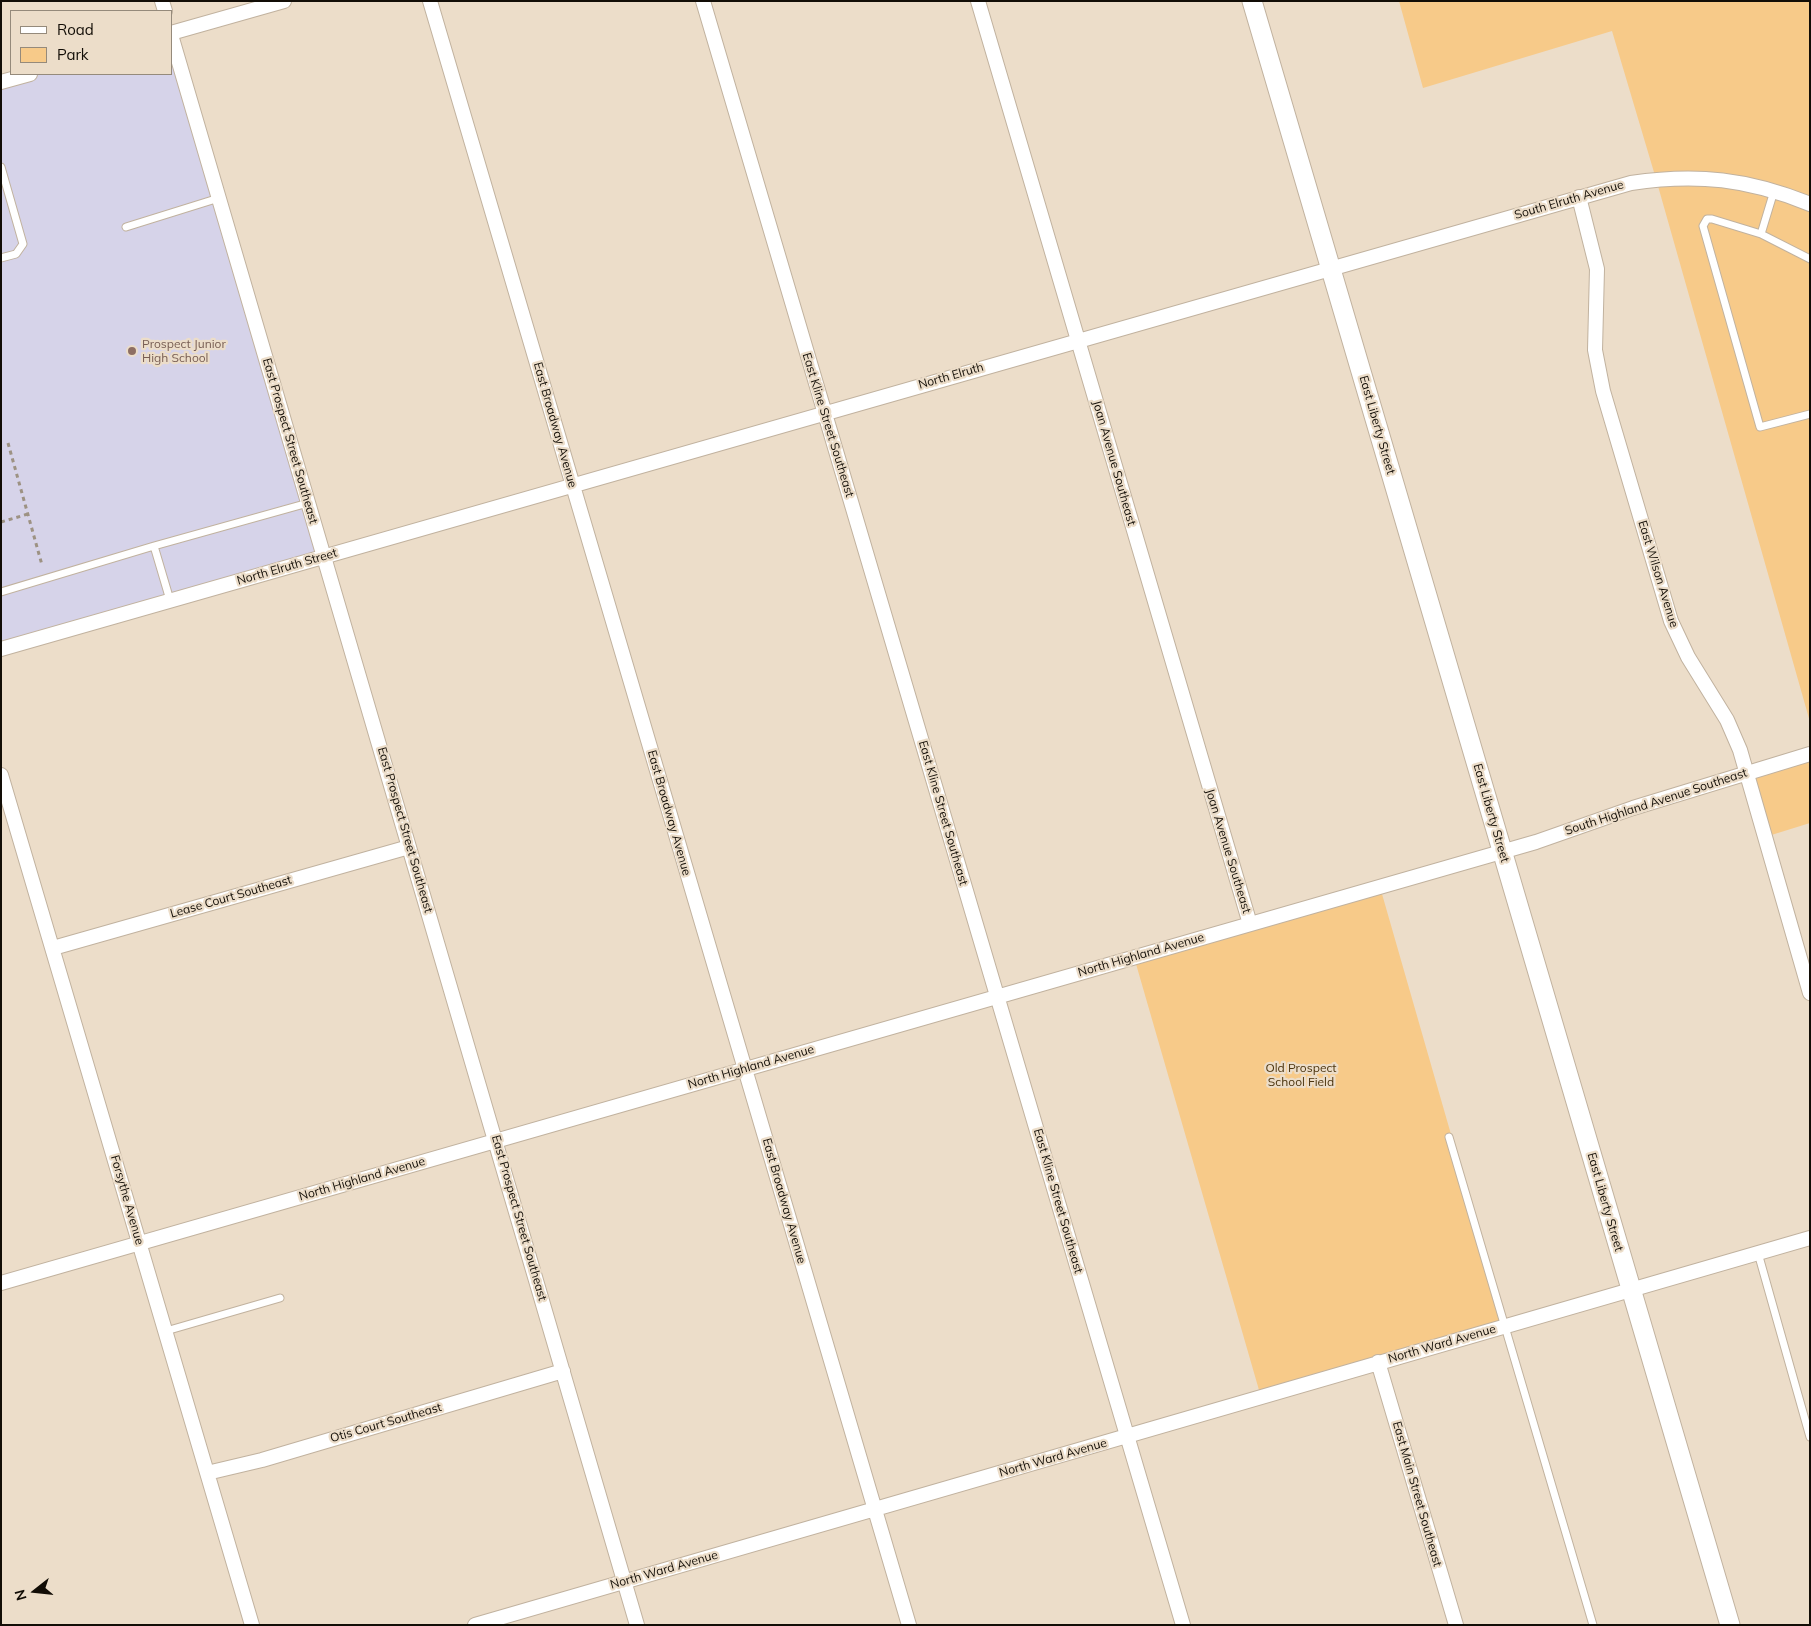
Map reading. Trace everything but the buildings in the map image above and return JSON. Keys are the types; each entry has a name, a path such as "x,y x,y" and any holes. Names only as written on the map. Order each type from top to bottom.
{"street":[{"path":"172,34 284,1"},
{"name":"East Broadway Avenue","path":"430,1 908,1625"},
{"name":"East Kline Street Southeast","path":"703,1 1183,1625"},
{"name":"Joan Avenue Southeast","path":"978,1 1250,924"},
{"name":"East Liberty Street","path":"1252,1 1730,1625"},
{"name":"East Prospect Street Southeast","path":"172,37 637,1625"},
{"path":"1,82 26,75"},
{"name":"South Elruth Avenue","path":"1331,268 1579,197 1631,183 1663,178 1720,179 1774,191 1810,204"},
{"name":"East Wilson Avenue","path":"1579,197 1597,269 1595,350 1603,391 1671,621 1688,657 1727,720 1746,773 1810,993"},
{"name":"North Elruth","path":"573,485 1331,268"},
{"name":"North Elruth Street","path":"1,649 573,485"},
{"name":"South Highland Avenue Southeast","path":"1502,852 1810,754"},
{"name":"Forsythe Avenue","path":"1,775 252,1625"},
{"name":"Lease Court Southeast","path":"53,948 409,847"},
{"name":"North Highland Avenue","path":"1,1283 1502,852"},
{"name":"North Ward Avenue","path":"475,1625 1810,1238"},
{"name":"East Main Street Southeast","path":"1378,1362 1456,1625"},
{"name":"Otis Court Southeast","path":"207,1473 262,1460 563,1371"}],"lane":[{"path":"1,167 23,244 16,254 1,258"},
{"path":"1761,234 1774,191"},
{"path":"126,227 219,198"},
{"path":"1810,259 1761,234 1712,219 1704,222 1704,234 1760,427 1810,414"},
{"path":"1,592 154,546 308,503"},
{"path":"154,546 170,600"},
{"path":"1449,1137 1593,1625"},
{"path":"1758,1254 1810,1437"},
{"path":"166,1331 280,1298"}],"path":[{"path":"8,443 42,565"},
{"path":"1,522 28,514"}],"shaded area":[{"name":"Prospect Junior High School","path":"172,38 324,556 1,649 1,82 26,75 172,75"}],"green space":[{"path":"1399,1 1810,1 1810,722 1656,179 1612,31 1423,88"},
{"path":"1810,754 1810,823 1765,837 1746,773"},
{"name":"Old Prospect School Field","path":"1380,887 1506,1326 1261,1397 1134,957"}],"place":[{"name":"Prospect Junior High School","path":"132,351"}]}
